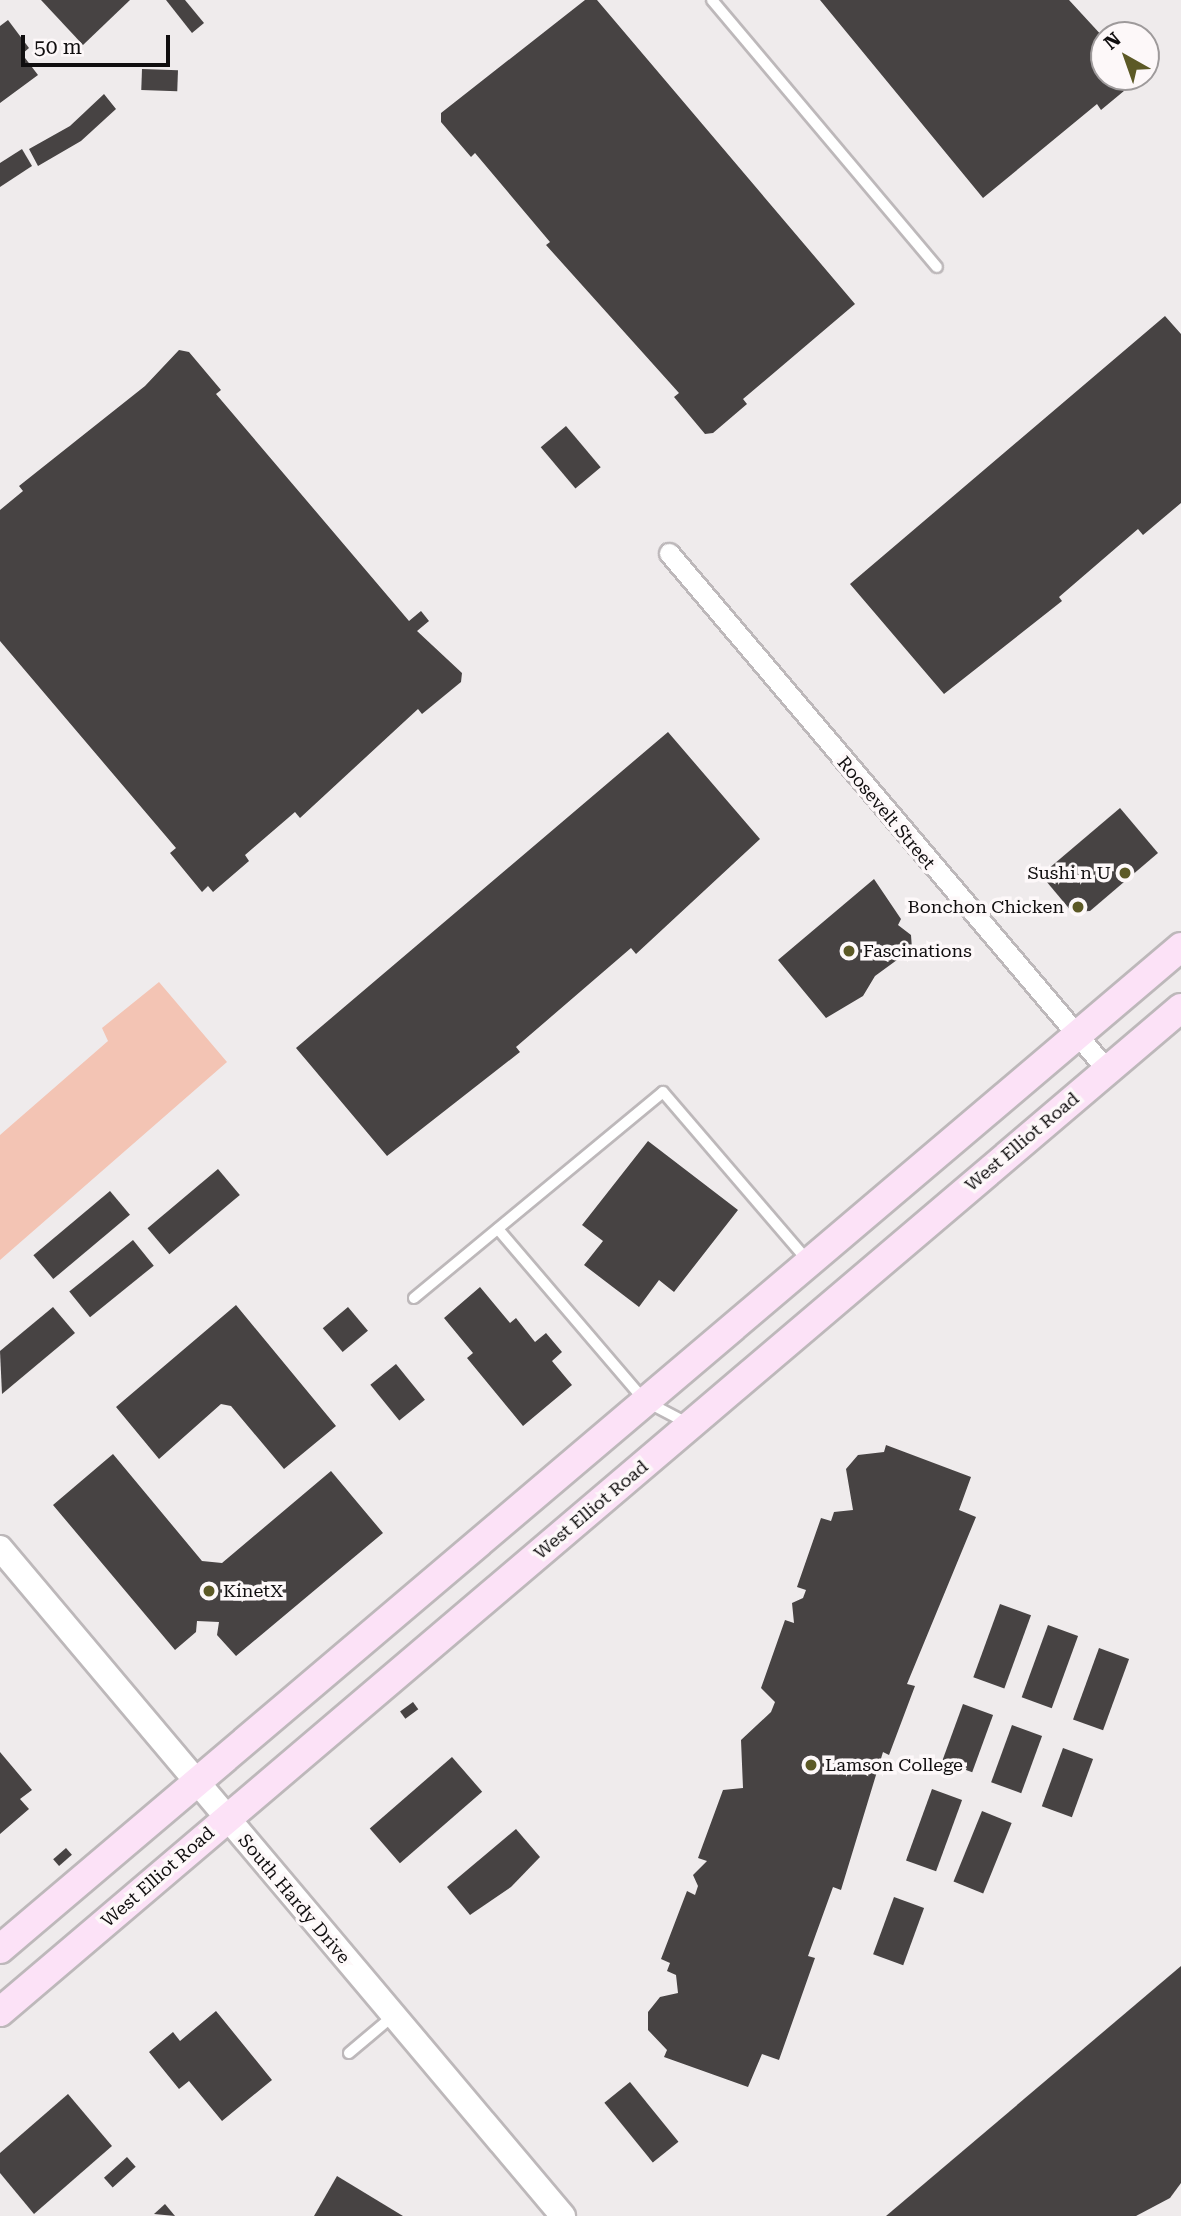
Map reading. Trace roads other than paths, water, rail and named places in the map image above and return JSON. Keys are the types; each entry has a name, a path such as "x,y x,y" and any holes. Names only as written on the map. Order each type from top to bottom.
{"main road":[{"path":"0,1949 1181,947"},
{"name":"West Elliot Road","path":"0,2012 1181,1008"}],"street":[{"name":"Roosevelt Street","path":"669,553 1074,1037 1107,1070"},
{"name":"South Hardy Drive","path":"0,1548 225,1819 564,2216"}],"lane":[{"path":"712,0 937,267"},
{"path":"414,1298 663,1092 808,1262"},
{"path":"498,1229 645,1401 690,1425"},
{"path":"349,2053 393,2016"}],"place":[{"name":"Sushi n U","path":"1125,873"},
{"name":"Bonchon Chicken","path":"1078,907"},
{"name":"Fascinations","path":"849,951"},
{"name":"KinetX","path":"209,1591"},
{"name":"Lamson College","path":"811,1765"}]}
